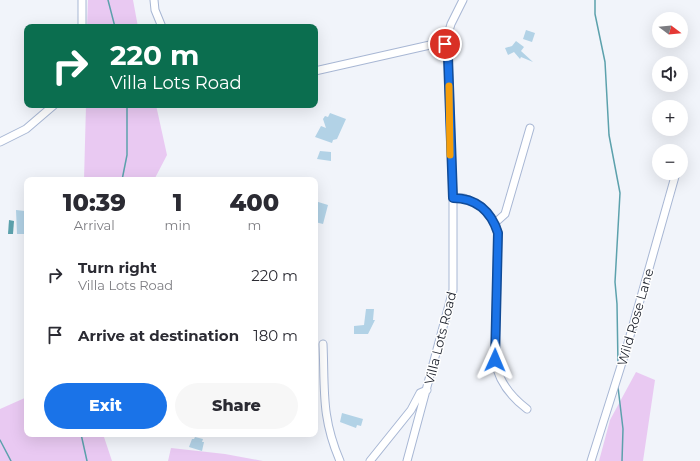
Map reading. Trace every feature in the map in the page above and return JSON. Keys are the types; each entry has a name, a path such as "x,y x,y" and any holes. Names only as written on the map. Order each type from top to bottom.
{"street":[{"path":"82,0 82,24"},
{"path":"154,0 155,10 161,24"},
{"name":"Villa Lots Road","path":"407,461 453,290 453,198 448,57 445,44 451,24 463,0"},
{"path":"318,70 445,44"},
{"path":"0,142 26,129 50,108"},
{"path":"495,223 504,214 530,128"},
{"name":"Wild Rose Lane","path":"591,461 626,350 674,180"},
{"path":"453,198 464,198 476,203 488,213 495,223 498,242 495,360 500,381 527,409"},
{"path":"323,344 324,405 330,435 340,461"},
{"path":"370,461 411,410 420,393 427,390"}],"shaded area":[{"path":"88,0 133,0 137,24 87,24"},
{"path":"86,108 157,108 167,155 156,177 84,177"},
{"path":"636,372 655,380 643,461 599,461 610,420"},
{"path":"24,398 24,437 104,437 112,461 0,461 0,409"},
{"path":"171,448 225,454 263,461 168,461"}],"water":[{"path":"9,220 14,221 13,234 8,234"}],"building":[{"path":"526,30 535,33 532,42 523,39"},
{"path":"516,41 524,47 521,51 533,62 521,57 520,59 514,52 508,55 505,48 512,46"},
{"path":"330,113 346,119 337,139 333,140 332,143 315,137 321,126 326,128 323,119 325,116 328,117"},
{"path":"320,151 331,152 331,161 317,159"},
{"path":"318,202 328,205 323,224 318,223"},
{"path":"16,210 24,211 24,234 17,234"},
{"path":"366,309 374,309 373,320 375,320 368,334 354,334 354,326 364,325"},
{"path":"342,413 363,419 361,426 357,425 356,428 340,422"},
{"path":"195,437 203,439 202,442 204,442 202,451 189,447 192,439"}],"waterway":[{"path":"108,0 114,24"},
{"path":"595,0 595,14 605,62 609,135 620,193 615,282 617,304 618,365"},
{"path":"123,177 127,155 127,108"},
{"path":"618,387 623,429 622,461"},
{"path":"82,437 87,461"},
{"path":"0,440 11,461"}],"slow traffic":[{"path":"449,86 450,155"}],"route":[{"path":"445,44 448,57 450,156 453,198 464,198 481,206 495,223 498,233 495,360"}]}
